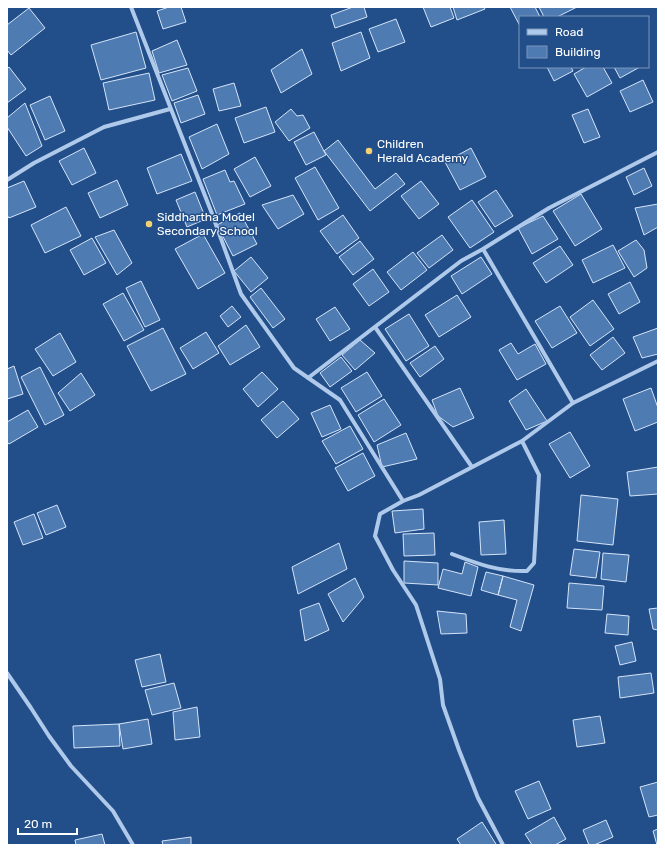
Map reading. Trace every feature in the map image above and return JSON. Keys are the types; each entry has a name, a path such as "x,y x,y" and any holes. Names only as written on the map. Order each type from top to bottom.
{"street":[{"path":"131,7 211,211 241,294 294,368 340,400 403,501"},
{"path":"7,180 34,163 104,127 170,109"},
{"path":"308,378 461,261 548,208 658,152"},
{"path":"483,249 573,403"},
{"path":"374,327 472,467"},
{"path":"503,845 478,798 459,750 443,705 440,679 416,605 393,570 375,536 380,514 522,441 573,403 658,361"},
{"path":"452,554 486,567 515,571 527,571 534,563 539,475 522,441"},
{"path":"7,674 71,766 113,811 133,845"}],"building":[{"path":"169,7 181,7 186,22 163,29 157,11"},
{"path":"353,7 364,7 367,17 335,28 331,15"},
{"path":"423,7 450,7 454,18 431,27"},
{"path":"453,7 484,7 485,9 457,20"},
{"path":"510,7 535,7 540,16 519,16 519,24"},
{"path":"539,7 577,7 559,16 544,16"},
{"path":"29,8 45,28 11,55 7,50 7,25"},
{"path":"396,19 405,42 378,52 369,29"},
{"path":"136,32 146,68 101,80 91,45"},
{"path":"361,32 370,58 341,71 332,43"},
{"path":"177,40 187,65 159,73 152,51"},
{"path":"302,49 312,74 281,93 271,70"},
{"path":"9,67 26,89 7,103 7,69"},
{"path":"188,68 197,91 172,101 162,75"},
{"path":"548,68 572,68 573,71 554,81"},
{"path":"584,68 604,68 612,83 587,97 574,74"},
{"path":"615,68 638,68 620,78"},
{"path":"149,73 155,100 109,110 103,83"},
{"path":"643,80 653,102 630,112 620,91"},
{"path":"234,83 241,106 219,111 213,89"},
{"path":"198,95 205,114 181,123 174,103"},
{"path":"50,96 65,131 45,140 30,105"},
{"path":"25,103 42,146 26,156 7,127 7,118"},
{"path":"266,107 275,132 244,143 235,118"},
{"path":"291,109 297,116 303,115 310,128 289,141 275,122"},
{"path":"588,109 600,137 584,143 572,115"},
{"path":"217,124 229,154 202,169 189,137"},
{"path":"314,132 326,155 306,165 294,142"},
{"path":"338,140 375,189 396,173 405,184 370,211 324,151"},
{"path":"84,148 96,173 72,185 59,161"},
{"path":"471,148 486,177 460,190 445,162"},
{"path":"181,154 192,181 157,194 147,168"},
{"path":"255,157 271,186 250,197 234,169"},
{"path":"315,167 339,208 318,220 295,178"},
{"path":"644,168 652,186 634,195 626,177"},
{"path":"225,170 230,182 234,181 245,204 217,215 203,179"},
{"path":"117,180 128,205 100,218 88,193"},
{"path":"24,181 36,207 9,218 7,215 7,188"},
{"path":"421,181 439,204 419,219 401,196"},
{"path":"496,190 513,216 495,227 478,202"},
{"path":"195,192 206,219 187,227 176,200"},
{"path":"581,194 602,229 575,246 553,211"},
{"path":"293,195 304,214 278,229 262,205"},
{"path":"472,200 494,232 470,248 448,217"},
{"path":"658,204 658,227 644,235 635,208"},
{"path":"66,207 81,236 45,253 31,225"},
{"path":"240,213 257,244 233,256 217,225"},
{"path":"343,215 359,238 337,254 320,231"},
{"path":"543,216 558,239 532,254 518,228"},
{"path":"114,230 132,263 117,275 95,237"},
{"path":"203,234 225,273 198,289 175,249"},
{"path":"442,235 453,250 429,268 417,253"},
{"path":"92,238 106,263 84,275 70,250"},
{"path":"636,240 644,250 647,268 634,277 618,251"},
{"path":"360,241 374,259 353,275 339,257"},
{"path":"613,245 625,268 593,283 582,260"},
{"path":"560,246 573,265 546,283 533,263"},
{"path":"413,252 427,270 401,290 387,272"},
{"path":"251,257 268,278 251,292 234,271"},
{"path":"481,257 492,274 462,294 451,276"},
{"path":"373,269 389,292 369,306 353,284"},
{"path":"141,281 160,320 145,327 126,288"},
{"path":"630,282 640,302 619,314 608,294"},
{"path":"261,288 285,319 273,328 250,297"},
{"path":"123,293 144,330 124,341 103,304"},
{"path":"457,295 471,317 439,337 425,315"},
{"path":"593,300 614,329 590,346 570,317"},
{"path":"232,306 241,317 228,327 220,316"},
{"path":"560,306 577,333 552,348 535,321"},
{"path":"335,307 350,329 330,341 316,319"},
{"path":"409,314 429,346 406,361 385,329"},
{"path":"246,325 260,347 230,365 218,346"},
{"path":"163,328 186,374 151,391 127,346"},
{"path":"658,328 658,354 642,358 633,337"},
{"path":"206,332 219,353 193,369 180,348"},
{"path":"60,333 76,362 53,376 35,349"},
{"path":"613,337 625,353 602,370 590,355"},
{"path":"360,340 375,353 355,370 342,355"},
{"path":"511,343 518,354 535,344 546,364 517,380 499,350"},
{"path":"435,346 444,359 420,377 410,363"},
{"path":"341,357 352,371 330,387 320,373"},
{"path":"14,366 23,394 7,399 7,369"},
{"path":"40,367 64,415 45,425 21,377"},
{"path":"262,372 278,389 258,407 243,389"},
{"path":"367,372 382,396 356,412 341,388"},
{"path":"81,373 95,395 70,411 58,393"},
{"path":"460,388 474,418 453,427 438,416 432,400"},
{"path":"651,388 658,408 658,422 635,431 623,399"},
{"path":"526,389 547,421 526,430 509,401"},
{"path":"384,399 401,425 374,442 358,415"},
{"path":"283,401 299,419 277,438 261,420"},
{"path":"330,405 341,429 322,437 311,413"},
{"path":"28,410 38,427 9,444 7,442 7,422"},
{"path":"350,426 363,449 336,464 322,441"},
{"path":"570,432 590,466 570,478 549,444"},
{"path":"406,433 417,459 382,467 377,445"},
{"path":"363,453 375,476 348,491 335,468"},
{"path":"658,467 658,494 630,496 627,472"},
{"path":"581,495 618,499 613,545 577,541"},
{"path":"57,505 66,527 46,535 37,513"},
{"path":"423,509 424,529 395,533 392,511"},
{"path":"34,514 43,538 23,545 14,522"},
{"path":"504,520 506,554 481,555 479,522"},
{"path":"434,533 435,555 404,556 403,534"},
{"path":"339,543 347,569 298,594 292,567"},
{"path":"574,549 600,552 596,578 570,575"},
{"path":"603,553 629,555 626,582 601,579"},
{"path":"404,561 438,563 438,585 404,583"},
{"path":"465,562 478,567 471,596 438,588 443,569 462,574"},
{"path":"486,572 503,576 498,595 481,590"},
{"path":"503,576 534,585 521,631 510,627 517,600 498,595"},
{"path":"355,578 364,597 343,622 328,594"},
{"path":"569,583 604,586 602,610 567,608"},
{"path":"319,603 329,630 305,641 300,610"},
{"path":"658,608 658,630 653,629 649,609"},
{"path":"437,611 466,614 467,633 441,634"},
{"path":"607,614 629,616 628,635 605,633"},
{"path":"632,642 636,661 620,665 615,646"},
{"path":"160,654 166,682 142,687 135,660"},
{"path":"651,673 654,693 620,698 618,677"},
{"path":"174,683 181,708 152,715 145,690"},
{"path":"197,707 200,737 175,740 173,712"},
{"path":"600,716 605,743 577,747 573,720"},
{"path":"148,719 152,744 123,749 119,724"},
{"path":"119,724 120,746 74,748 73,726"},
{"path":"539,781 551,809 528,819 515,791"},
{"path":"658,782 658,815 649,817 640,787"},
{"path":"554,817 566,839 555,845 532,845 525,834"},
{"path":"606,820 613,837 594,845 589,845 583,830"},
{"path":"482,822 496,844 461,845 457,839"},
{"path":"658,829 658,845 657,845 653,831"},
{"path":"102,834 105,845 76,845 75,840"},
{"path":"191,837 191,845 163,845 162,841"}],"place":[{"name":"Children Herald Academy","path":"369,151"},
{"name":"Siddhartha Model Secondary School","path":"149,224"}]}
